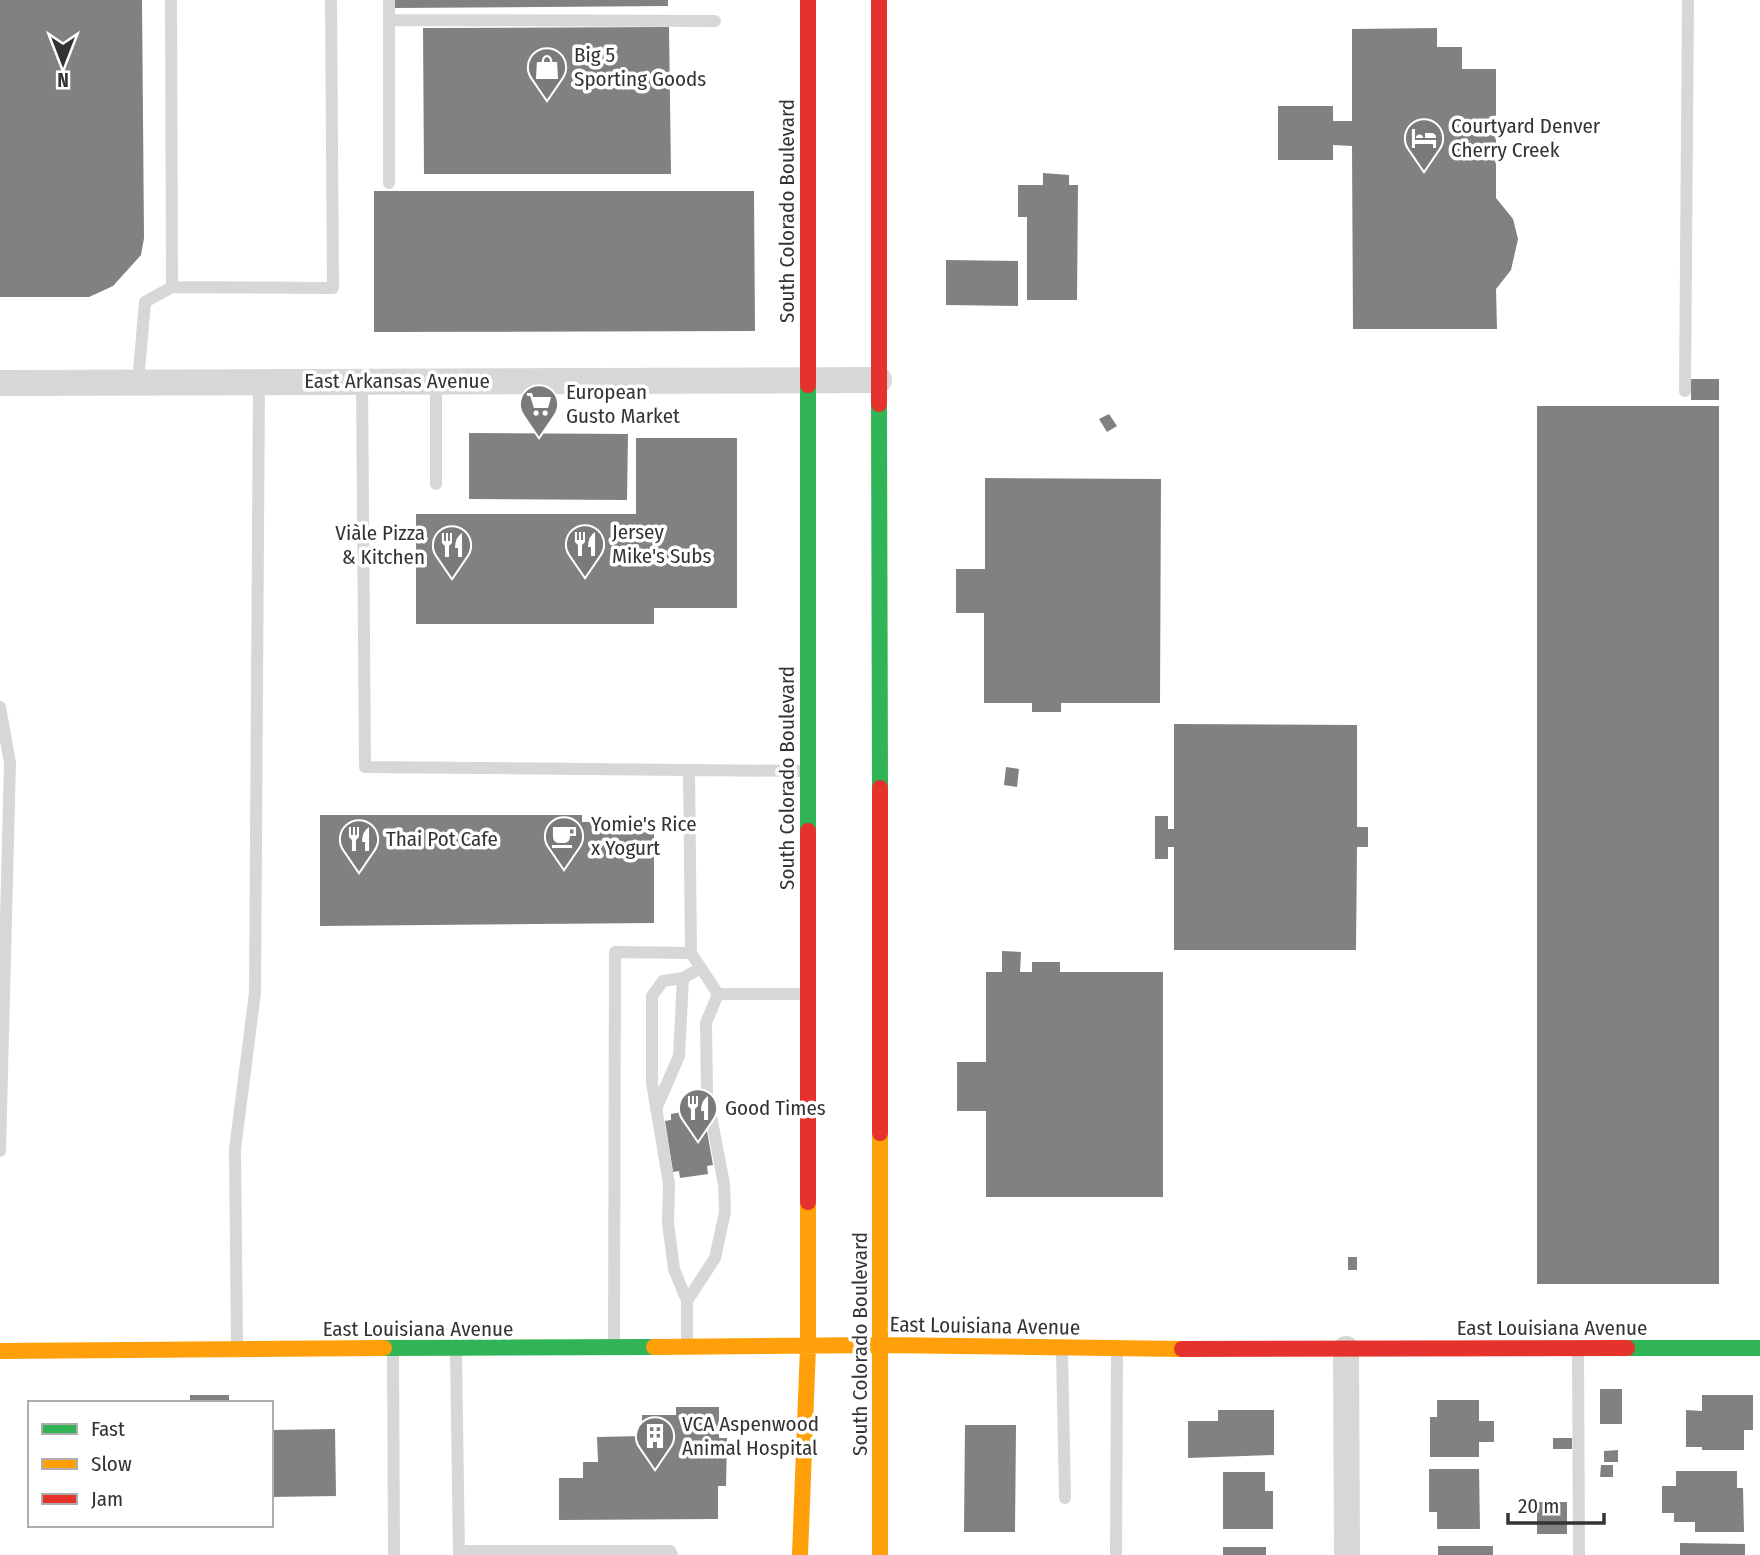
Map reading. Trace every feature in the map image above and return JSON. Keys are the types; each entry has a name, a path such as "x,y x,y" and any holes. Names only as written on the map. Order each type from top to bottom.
{"main road":[{"name":"South Colorado Boulevard","path":"800,1555 808,1347 808,0"},
{"name":"South Colorado Boulevard","path":"879,0 882,1345 880,1555"},
{"name":"East Louisiana Avenue","path":"0,1351 614,1349 882,1345 1117,1349 1760,1348"}],"street":[{"name":"East Arkansas Avenue","path":"0,383 879,380"},
{"path":"1346,1349 1347,1555"}],"lane":[{"path":"171,0 172,287"},
{"path":"138,382 145,302 172,287 333,288 331,0"},
{"path":"389,0 389,183"},
{"path":"1685,391 1688,0"},
{"path":"389,20 715,21"},
{"path":"237,1350 235,1149 255,993 259,381"},
{"path":"362,381 365,767 808,771"},
{"path":"436,381 436,484"},
{"path":"0,707 9,763 0,1151"},
{"path":"690,769 691,953 718,994"},
{"path":"614,1349 615,952 691,953"},
{"path":"687,1348 687,1301 674,1269 668,1223 669,1184 652,1083 652,996 663,981 683,978 701,968"},
{"path":"656,1110 679,1056 680,994 683,978"},
{"path":"718,994 807,994"},
{"path":"687,1301 715,1258 725,1212 724,1184 707,1095 706,1023 718,994"},
{"path":"1062,1348 1065,1498"},
{"path":"1116,1555 1117,1349"},
{"path":"1578,1349 1579,1555"},
{"path":"393,1350 394,1555"},
{"path":"456,1350 459,1553 670,1551 672,1555"}],"building":[{"path":"0,0 142,0 144,238 141,255 113,286 89,297 0,297"},
{"path":"394,0 668,0 668,6 394,8"},
{"name":"Big 5 Sporting Goods","path":"669,27 671,174 424,174 423,28"},
{"name":"Courtyard Denver Cherry Creek","path":"1437,28 1437,47 1462,47 1462,69 1496,69 1496,198 1513,219 1518,239 1511,270 1496,289 1497,329 1353,329 1352,146 1333,145 1333,160 1278,160 1278,106 1333,106 1333,121 1352,121 1352,29"},
{"path":"1043,173 1069,175 1069,185 1078,185 1077,300 1027,300 1027,217 1018,217 1018,185 1043,185"},
{"path":"374,191 754,191 755,331 374,332"},
{"path":"946,260 1018,261 1018,306 946,305"},
{"path":"1691,379 1719,379 1719,400 1691,400"},
{"path":"1537,406 1719,406 1719,1284 1537,1284"},
{"path":"1109,414 1117,426 1107,432 1099,419"},
{"path":"469,433 628,434 627,500 469,499"},
{"path":"636,438 737,438 737,608 654,608 654,624 416,624 416,514 636,514"},
{"path":"985,478 1161,479 1160,703 1061,703 1061,712 1032,712 1032,703 984,703 984,613 956,613 956,569 985,569"},
{"path":"1174,724 1357,725 1357,827 1368,827 1368,847 1357,847 1356,950 1174,950 1174,847 1168,847 1168,859 1155,859 1155,816 1168,816 1168,829 1174,829"},
{"path":"1006,767 1019,769 1017,787 1004,785"},
{"path":"320,815 582,815 582,822 654,822 654,923 320,926"},
{"path":"1002,951 1021,952 1020,972 1032,972 1032,962 1060,962 1060,972 1163,972 1163,1197 986,1197 986,1111 957,1111 957,1062 986,1062 986,972 1002,972"},
{"path":"696,1109 697,1116 704,1114 713,1165 707,1166 708,1174 680,1178 679,1171 673,1172 665,1121 671,1120 671,1114"},
{"path":"1348,1257 1357,1257 1357,1270 1348,1270"},
{"path":"1600,1389 1622,1389 1622,1424 1600,1424"},
{"path":"190,1395 229,1395 229,1401 190,1401"},
{"path":"1702,1395 1753,1395 1753,1430 1744,1430 1744,1450 1702,1450 1702,1447 1686,1447 1686,1410 1702,1411"},
{"path":"1437,1400 1479,1400 1479,1421 1494,1421 1494,1442 1479,1442 1479,1457 1430,1457 1430,1417 1437,1417"},
{"name":"VCA Aspenwood Animal Hospital","path":"676,1407 719,1407 719,1438 727,1438 726,1486 718,1486 718,1519 559,1520 559,1478 583,1478 583,1462 598,1462 597,1437 642,1436 642,1415 676,1415"},
{"path":"1218,1410 1274,1410 1274,1455 1188,1458 1188,1421 1218,1421"},
{"path":"965,1425 1016,1425 1015,1532 964,1532"},
{"path":"335,1429 336,1496 273,1497 273,1430"},
{"path":"1553,1438 1572,1438 1572,1449 1553,1449"},
{"path":"1618,1450 1618,1462 1604,1462 1604,1451"},
{"path":"1601,1465 1613,1465 1613,1477 1600,1477"},
{"path":"1429,1469 1479,1469 1480,1529 1437,1529 1437,1512 1429,1512"},
{"path":"1676,1471 1737,1471 1737,1488 1743,1488 1744,1532 1695,1532 1695,1522 1674,1522 1674,1513 1662,1513 1662,1486 1676,1486"},
{"path":"1223,1472 1265,1472 1265,1491 1273,1491 1273,1529 1223,1529"},
{"path":"1537,1502 1567,1502 1567,1534 1537,1534"},
{"path":"1680,1543 1745,1544 1745,1555 1680,1555"},
{"path":"1438,1546 1493,1546 1493,1555 1438,1555"},
{"path":"1223,1547 1266,1547 1266,1555 1223,1555"}],"traffic: fast":[{"path":"808,385 808,831"},
{"path":"879,404 880,788"},
{"path":"384,1348 654,1347"},
{"path":"1627,1348 1760,1348"}],"traffic: slow":[{"path":"880,1133 880,1555"},
{"path":"800,1555 808,1347 808,1202"},
{"path":"654,1347 882,1345 1182,1349"},
{"path":"0,1351 384,1348"}],"traffic: jam":[{"path":"808,0 808,385"},
{"path":"879,0 879,404"},
{"path":"880,788 880,1133"},
{"path":"808,831 808,1202"},
{"path":"1182,1349 1627,1348"}],"place":[{"name":"Big 5 Sporting Goods","path":"547,101"},
{"name":"Courtyard Denver Cherry Creek","path":"1424,172"},
{"name":"European Gusto Market","path":"539,438"},
{"name":"Jersey Mike's Subs","path":"585,578"},
{"name":"Viàle Pizza & Kitchen","path":"452,579"},
{"name":"Yomie's Rice x Yogurt","path":"564,870"},
{"name":"Thai Pot Cafe","path":"359,873"},
{"name":"Good Times","path":"698,1142"},
{"name":"VCA Aspenwood Animal Hospital","path":"655,1470"}]}
